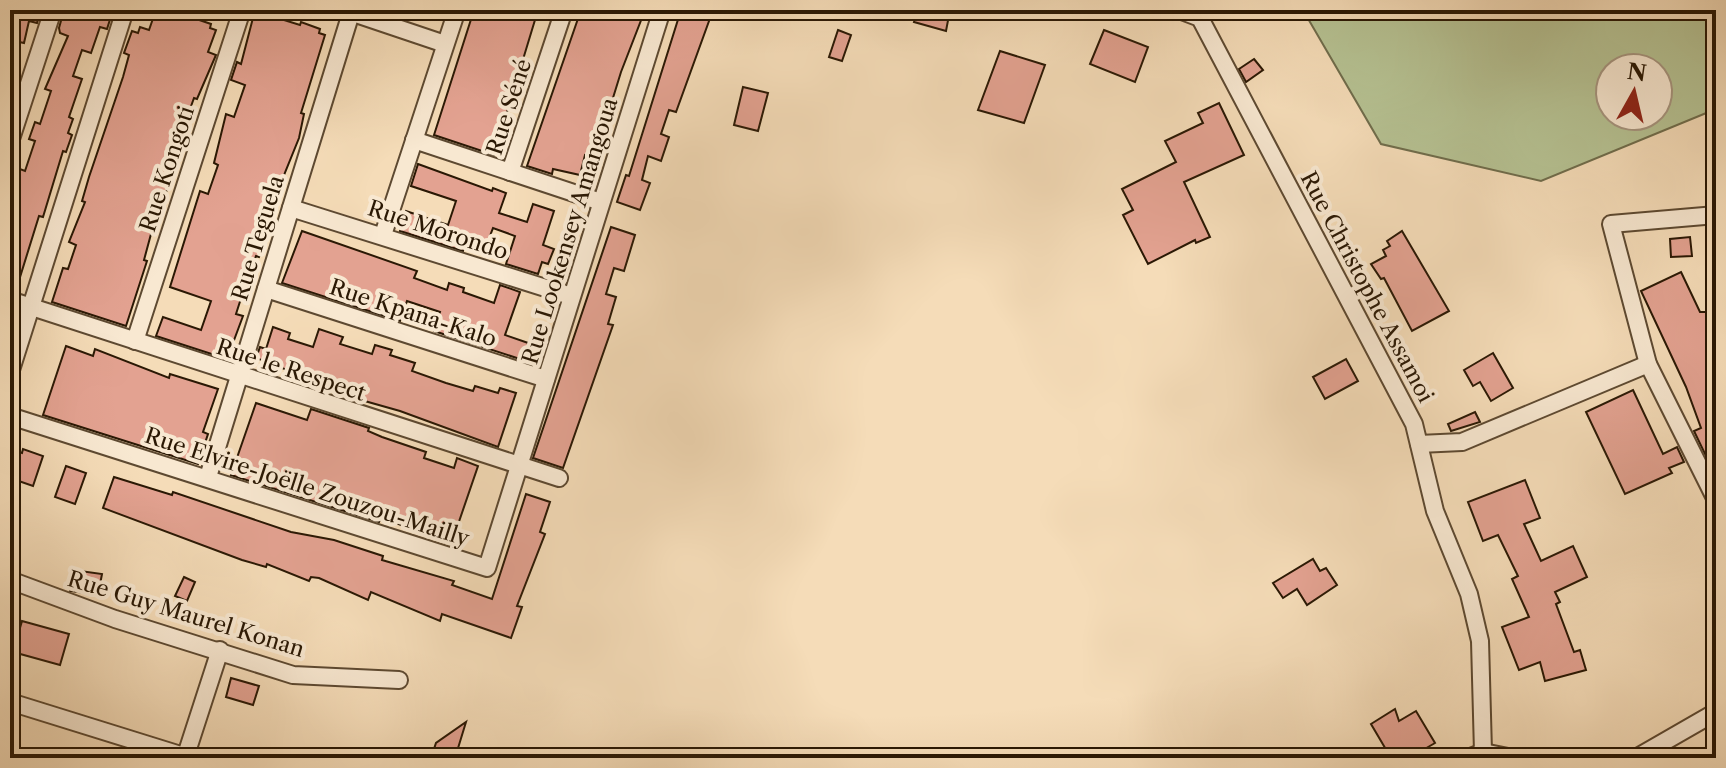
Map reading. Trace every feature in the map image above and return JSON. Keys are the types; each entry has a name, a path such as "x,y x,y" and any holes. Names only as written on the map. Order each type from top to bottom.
{"street":[{"path":"10,142 53,10"},
{"path":"10,373 125,10"},
{"name":"Rue Kongoti","path":"135,341 242,10"},
{"path":"383,235 457,10"},
{"name":"Rue Séné","path":"510,172 564,10"},
{"name":"Rue Lookensey Amangoua","path":"519,464 662,10"},
{"name":"Rue Christophe Assamoi","path":"1179,10 1200,18 1414,424 1435,511 1469,594 1480,641 1476,755"},
{"path":"347,11 445,44"},
{"name":"Rue Teguela","path":"208,477 291,208 347,11"},
{"path":"414,140 601,202"},
{"name":"Rue Morondo","path":"291,208 571,296"},
{"path":"1716,215 1611,224 1648,364 1716,500"},
{"name":"Rue Kpana-Kalo","path":"266,289 546,379"},
{"name":"Rue le Respect","path":"10,300 559,478"},
{"path":"1419,444 1462,442 1648,364"},
{"name":"Rue Elvire-Joëlle Zouzou-Mailly","path":"10,416 487,568 519,464"},
{"name":"Rue Guy Maurel Konan","path":"10,580 115,619 293,675 399,680"},
{"path":"10,702 187,758 220,650"},
{"path":"1636,758 1716,712"},
{"path":"1476,755 1513,758"}],"green space":[{"path":"1303,10 1716,10 1716,109 1674,126 1674,52 1594,52 1594,132 1660,132 1541,181 1381,144"}],"building":[{"path":"10,10 41,10 37,23 29,21 24,43 10,40"},
{"path":"64,10 113,10 107,29 100,27 91,53 82,50 73,76 82,79 69,117 73,119 68,133 72,135 66,152 63,151 43,217 39,216 16,290 10,289 10,199 20,169 25,171 35,141 29,139 35,122 40,124 51,91 45,89 68,36 60,33 59,28"},
{"path":"156,10 170,10 211,24 210,28 216,30 208,52 216,55 197,99 194,98 181,134 174,157 178,159 151,234 144,260 147,261 126,326 52,302 63,268 68,269 76,245 69,242 85,202 82,201 89,177 123,77 129,55 124,53 132,31 138,33 140,27 149,30"},
{"path":"474,10 538,10 494,155 434,135"},
{"path":"581,10 645,10 600,140 605,142 599,160 585,155 580,175 553,169 552,174 527,166"},
{"path":"681,10 713,10 676,112 669,110 661,134 669,137 661,161 648,156 642,180 650,183 640,210 617,202 626,175 629,176"},
{"path":"918,10 950,10 946,31 914,22"},
{"path":"254,14 300,25 301,22 320,29 319,33 325,35 301,113 304,114 299,138 278,190 281,191 268,235 259,257 256,256 244,289 236,314 243,316 227,359 156,336 163,317 201,330 211,301 170,287 200,191 208,194 218,165 214,163 226,114 234,117 245,85 231,80 237,62 241,64"},
{"path":"838,30 851,35 842,61 829,57"},
{"path":"1104,30 1148,47 1135,82 1090,64"},
{"path":"1000,51 1045,65 1024,123 978,110"},
{"path":"1254,59 1263,70 1246,82 1239,69"},
{"path":"743,87 768,93 758,131 734,125"},
{"path":"1219,103 1244,155 1184,182 1210,237 1196,243 1195,240 1148,264 1123,215 1133,210 1122,189 1176,162 1165,141 1203,123 1198,113"},
{"path":"418,164 492,191 493,188 506,193 499,213 527,222 533,204 554,211 543,245 554,249 548,264 542,262 538,274 506,264 515,236 493,228 485,249 466,242 463,251 400,231 406,211 448,225 456,201 411,186"},
{"path":"611,227 635,235 624,271 614,268 606,294 616,297 608,324 613,325 563,468 533,458"},
{"path":"302,231 417,271 414,278 447,290 449,283 464,288 463,292 494,303 500,285 520,292 505,335 531,344 526,361 434,331 440,312 407,301 400,321 282,283"},
{"path":"1402,231 1449,311 1412,331 1384,278 1381,279 1371,264 1386,256 1383,250 1390,246 1387,241"},
{"path":"1690,237 1692,256 1671,257 1670,239"},
{"path":"1681,272 1700,312 1716,312 1716,449 1705,454 1694,431 1701,428 1686,387 1641,291"},
{"path":"273,327 290,333 288,339 313,347 319,329 343,337 340,344 372,354 375,345 392,350 390,355 415,363 412,371 446,383 473,391 475,386 498,393 500,388 516,393 498,447 400,411 301,383 303,376 256,358 260,347 266,349"},
{"path":"66,346 93,356 95,349 169,378 170,374 218,389 203,432 208,434 198,464 43,415"},
{"path":"1493,353 1513,388 1491,401 1480,382 1473,386 1464,370"},
{"path":"1346,359 1358,381 1325,399 1313,377"},
{"path":"1633,390 1663,454 1677,447 1684,462 1669,468 1672,473 1625,494 1586,412"},
{"path":"256,403 307,420 311,409 369,428 368,431 382,437 426,452 424,458 454,468 457,458 478,466 451,545 381,517 379,522 231,475"},
{"path":"1475,412 1480,422 1451,431 1448,424"},
{"path":"10,449 22,453 23,449 43,456 33,486 10,478"},
{"path":"66,466 86,473 75,504 55,497"},
{"path":"114,477 172,495 173,492 291,532 334,540 383,556 382,560 454,581 452,585 492,599 526,494 550,502 540,532 545,534 517,606 522,607 511,638 442,614 440,621 371,592 368,600 319,578 311,577 309,581 267,564 266,567 242,560 103,508"},
{"path":"1525,480 1540,518 1524,524 1541,561 1573,546 1587,577 1555,592 1560,602 1556,604 1574,652 1580,650 1586,670 1545,681 1540,662 1519,670 1502,627 1529,617 1512,579 1518,576 1498,535 1483,541 1468,502"},
{"path":"1313,559 1320,571 1326,568 1337,585 1307,605 1297,589 1283,598 1273,583"},
{"path":"73,570 102,574 98,595 70,591"},
{"path":"184,577 195,582 187,601 175,596"},
{"path":"22,621 69,634 60,665 13,652"},
{"path":"231,678 259,686 253,705 226,697"},
{"path":"1395,709 1399,721 1416,711 1435,743 1409,758 1391,758 1371,724"},
{"path":"466,722 455,758 431,758 436,743"}]}
